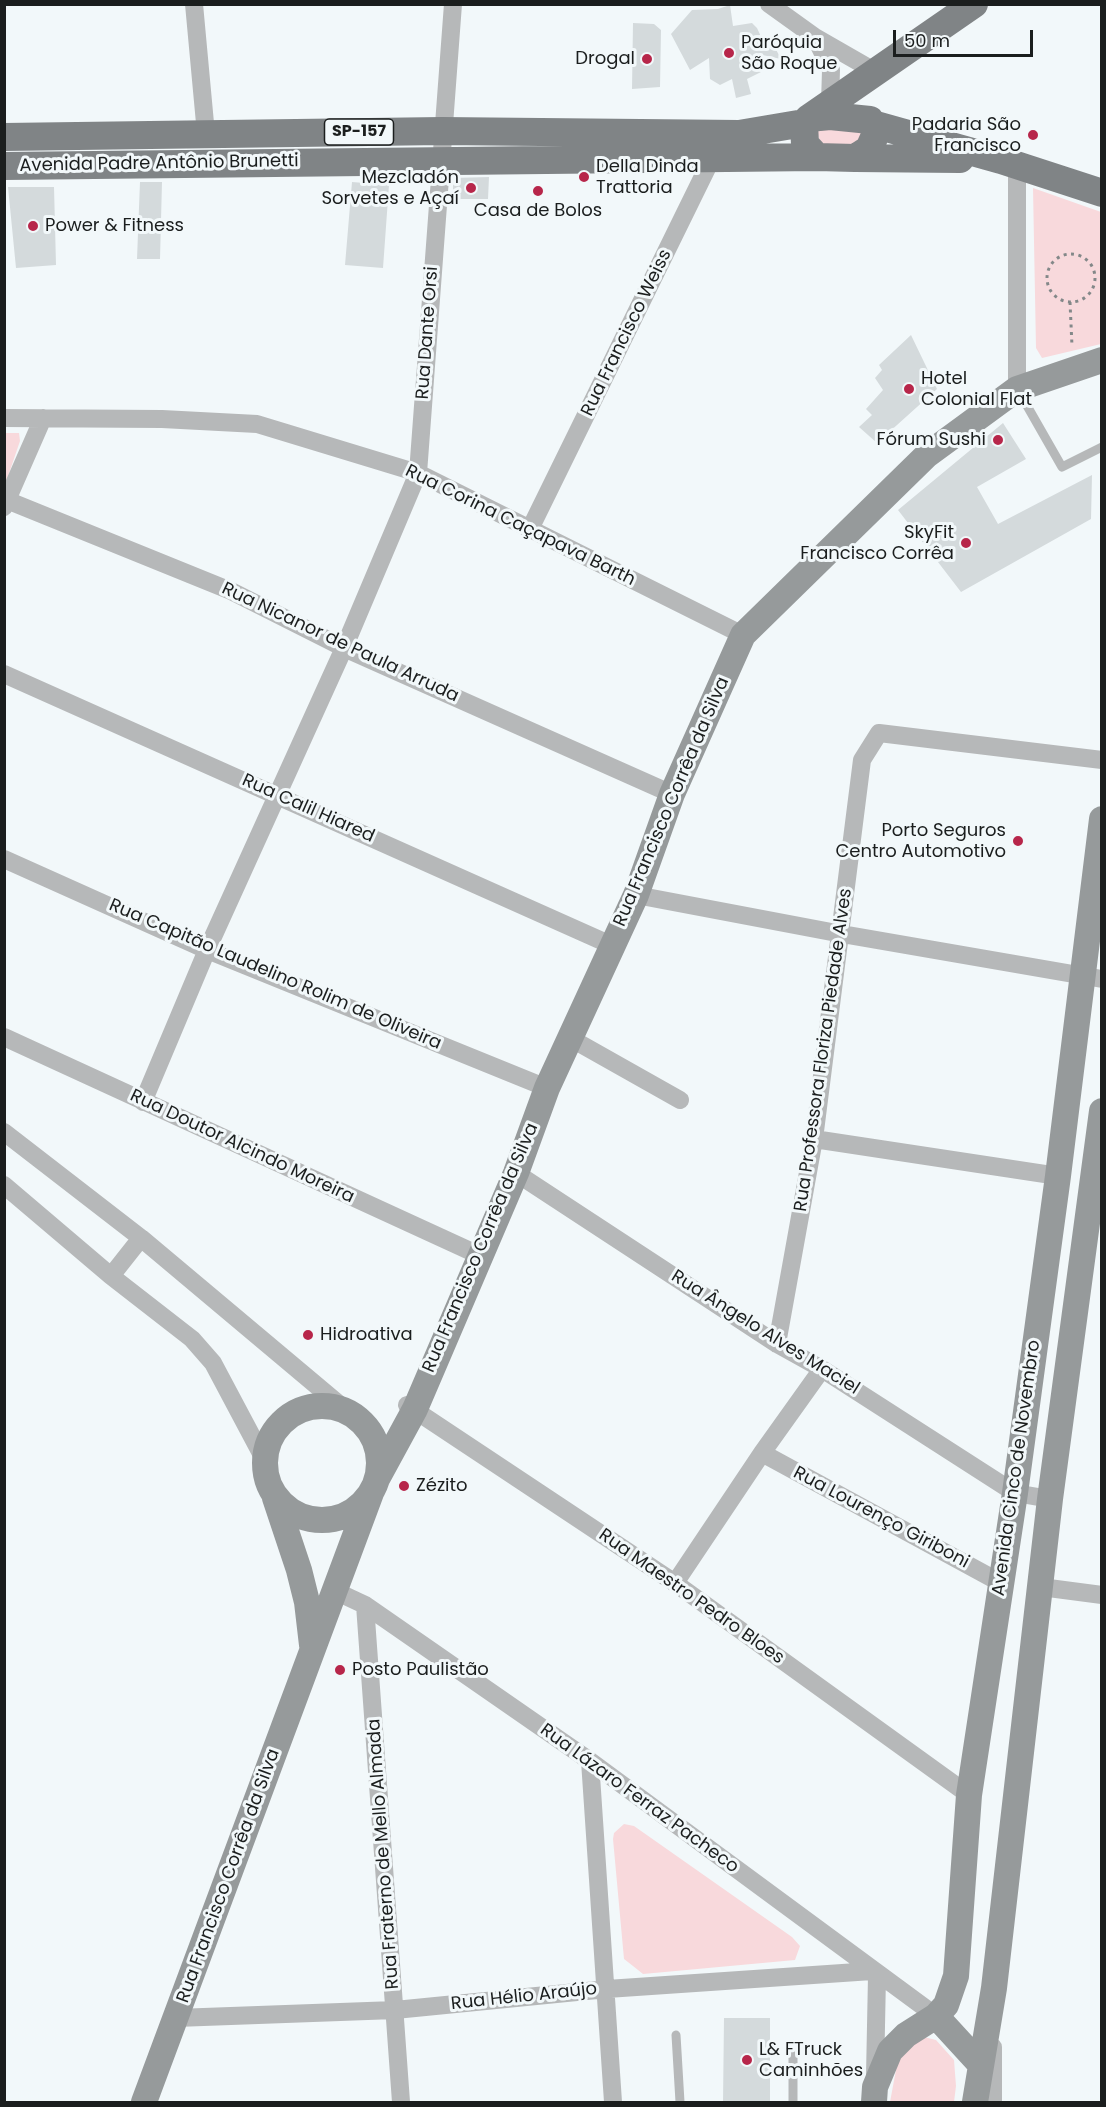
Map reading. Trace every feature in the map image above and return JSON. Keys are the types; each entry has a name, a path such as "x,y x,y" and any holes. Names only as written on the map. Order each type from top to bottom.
{"main road":[{"path":"817,157 805,144 814,115 974,4"},
{"path":"855,158 869,149 877,137 865,100 876,72"},
{"name":"Avenida Padre Antônio Brunetti","path":"4,166 440,160 713,146 814,115"},
{"name":"SP-157","path":"814,115 873,122"},
{"path":"873,122 1009,162 1101,193"},
{"name":"Avenida Padre Antônio Brunetti","path":"4,136 442,131 713,146 817,157"},
{"name":"SP-157","path":"817,157 855,158"},
{"path":"855,158 1009,162"},
{"name":"Rua Francisco Corrêa da Silva","path":"144,2103 374,1485 481,1256 516,1173 547,1088 636,895 672,794 743,635 927,455 1017,389 1101,360"},
{"name":"Avenida Cinco de Novembro","path":"874,2095 890,2051 906,2035 936,2016 946,2005 956,1976 969,1795 1015,1493 1058,1176 1093,976 1101,819"},
{"name":"Avenida Cinco de Novembro","path":"975,2103 994,1988 1050,1499 1101,1111"},
{"path":"352,1414 374,1438 378,1451 374,1485 358,1507 342,1517 323,1520 295,1513 274,1495 266,1478 264,1459 268,1441 278,1425 293,1413 320,1406 352,1414 372,1419 392,1418 415,1401"},
{"name":"Rua Francisco Corrêa da Silva","path":"274,1495 300,1571 313,1648"},
{"path":"300,1571 336,1591"},
{"path":"936,2016 980,2064"}],"street":[{"path":"194,4 206,134"},
{"name":"Rua Dante Orsi","path":"143,1102 275,795 344,648 418,473 453,4"},
{"path":"769,4 815,37 876,72"},
{"path":"814,115 831,70 815,37"},
{"name":"Rua Francisco Weiss","path":"530,529 713,146"},
{"path":"1009,162 1017,389"},
{"name":"Rua Corina Caçapava Barth","path":"4,418 162,419 257,424 418,473 743,635"},
{"path":"5,502 43,418"},
{"name":"Rua Nicanor de Paula Arruda","path":"5,502 231,591 344,648 672,794"},
{"name":"Rua Calil Hiared","path":"4,674 611,945"},
{"name":"Rua Professora Floriza Piedade Alves","path":"777,1344 814,1139 842,934 862,760 879,733 1101,760"},
{"name":"Rua Capitão Laudelino Rolim de Oliveira","path":"4,859 207,950 547,1088"},
{"path":"636,895 842,934 1093,976"},
{"name":"Rua Doutor Alcindo Moreira","path":"4,1037 481,1256"},
{"path":"570,1038 680,1100"},
{"path":"4,1131 141,1238 352,1414"},
{"path":"814,1139 1058,1176"},
{"name":"Rua Ângelo Alves Maciel","path":"516,1173 777,1344 822,1369 1015,1493"},
{"path":"4,1185 111,1276 192,1339 213,1363 264,1459"},
{"path":"111,1276 141,1238"},
{"path":"675,1583 762,1453 822,1369"},
{"name":"Rua Maestro Pedro Bloes","path":"415,1401 675,1583 969,1795"},
{"name":"Rua Lourenço Giriboni","path":"762,1453 1001,1583"},
{"path":"1015,1493 1050,1499"},
{"path":"1041,1587 1101,1594"},
{"name":"Rua Lázaro Ferraz Pacheco","path":"336,1591 365,1605 590,1761 936,2016"},
{"name":"Rua Fraterno de Mello Almada","path":"365,1605 401,2103"},
{"path":"590,1761 613,2103"},
{"name":"Avenida Cinco de Novembro","path":"874,2095 875,1973"},
{"name":"Rua Hélio Araújo","path":"176,2018 395,2010 607,1989 875,1973"},
{"name":"Avenida Cinco de Novembro","path":"993,2103 994,1988"}],"lane":[{"path":"1017,389 1062,467 1101,447"},
{"path":"676,2035 680,2103"},
{"path":"793,2053 793,2103"}],"path":[{"path":"1074,254 1085,259 1092,267 1095,277 1088,295 1070,302 1052,293 1047,283 1048,272 1053,262 1063,256 1074,254"},
{"path":"1070,302 1073,369"}],"shaded area":[{"path":"863,124 859,147 826,147 819,139 816,126"},
{"path":"1033,188 1101,212 1101,344 1042,358 1036,348"},
{"path":"5,433 19,433 20,441 5,485"},
{"path":"624,1824 634,1826 792,1937 800,1946 795,1960 643,1974 624,1959 613,1839 614,1833"},
{"path":"924,2037 936,2040 954,2060 956,2086 954,2102 890,2102 899,2054"}],"building":[{"name":"Paróquia São Roque","path":"730,5 733,26 752,23 763,41 771,40 781,59 758,54 761,72 747,79 751,94 736,98 732,79 720,85 710,79 709,58 690,70 671,34 692,10 718,9"},
{"name":"Drogal","path":"633,23 654,24 661,30 660,87 632,89"},
{"name":"Mezcladón Sorvetes e Açaí","path":"489,177 488,199 453,199 453,178"},
{"path":"140,182 162,182 160,259 137,259"},
{"path":"352,182 389,185 383,268 345,265"},
{"name":"Power & Fitness","path":"8,187 54,187 56,265 16,268"},
{"name":"Hotel Colonial Flat","path":"911,335 937,389 877,443 859,427 872,415 866,409 883,390 875,378 882,370 879,365"},
{"path":"1003,423 1026,459 977,487 998,524 1092,475 1091,519 961,592 898,510"},
{"name":"L& FTruck Caminhões","path":"724,2018 770,2018 770,2103 723,2103"}],"place":[{"name":"Paróquia São Roque","path":"729,53"},
{"name":"Drogal","path":"647,59"},
{"name":"Padaria São Francisco","path":"1033,135"},
{"name":"Della Dinda Trattoria","path":"584,177"},
{"name":"Mezcladón Sorvetes e Açaí","path":"471,188"},
{"name":"Casa de Bolos","path":"538,191"},
{"name":"Power & Fitness","path":"33,226"},
{"name":"Hotel Colonial Flat","path":"909,389"},
{"name":"Fórum Sushi","path":"998,440"},
{"name":"SkyFit Francisco Corrêa","path":"966,543"},
{"name":"Porto Seguros Centro Automotivo","path":"1018,841"},
{"name":"Hidroativa","path":"308,1335"},
{"name":"Zézito","path":"404,1486"},
{"name":"Posto Paulistão","path":"340,1670"},
{"name":"L& FTruck Caminhões","path":"747,2060"}]}
